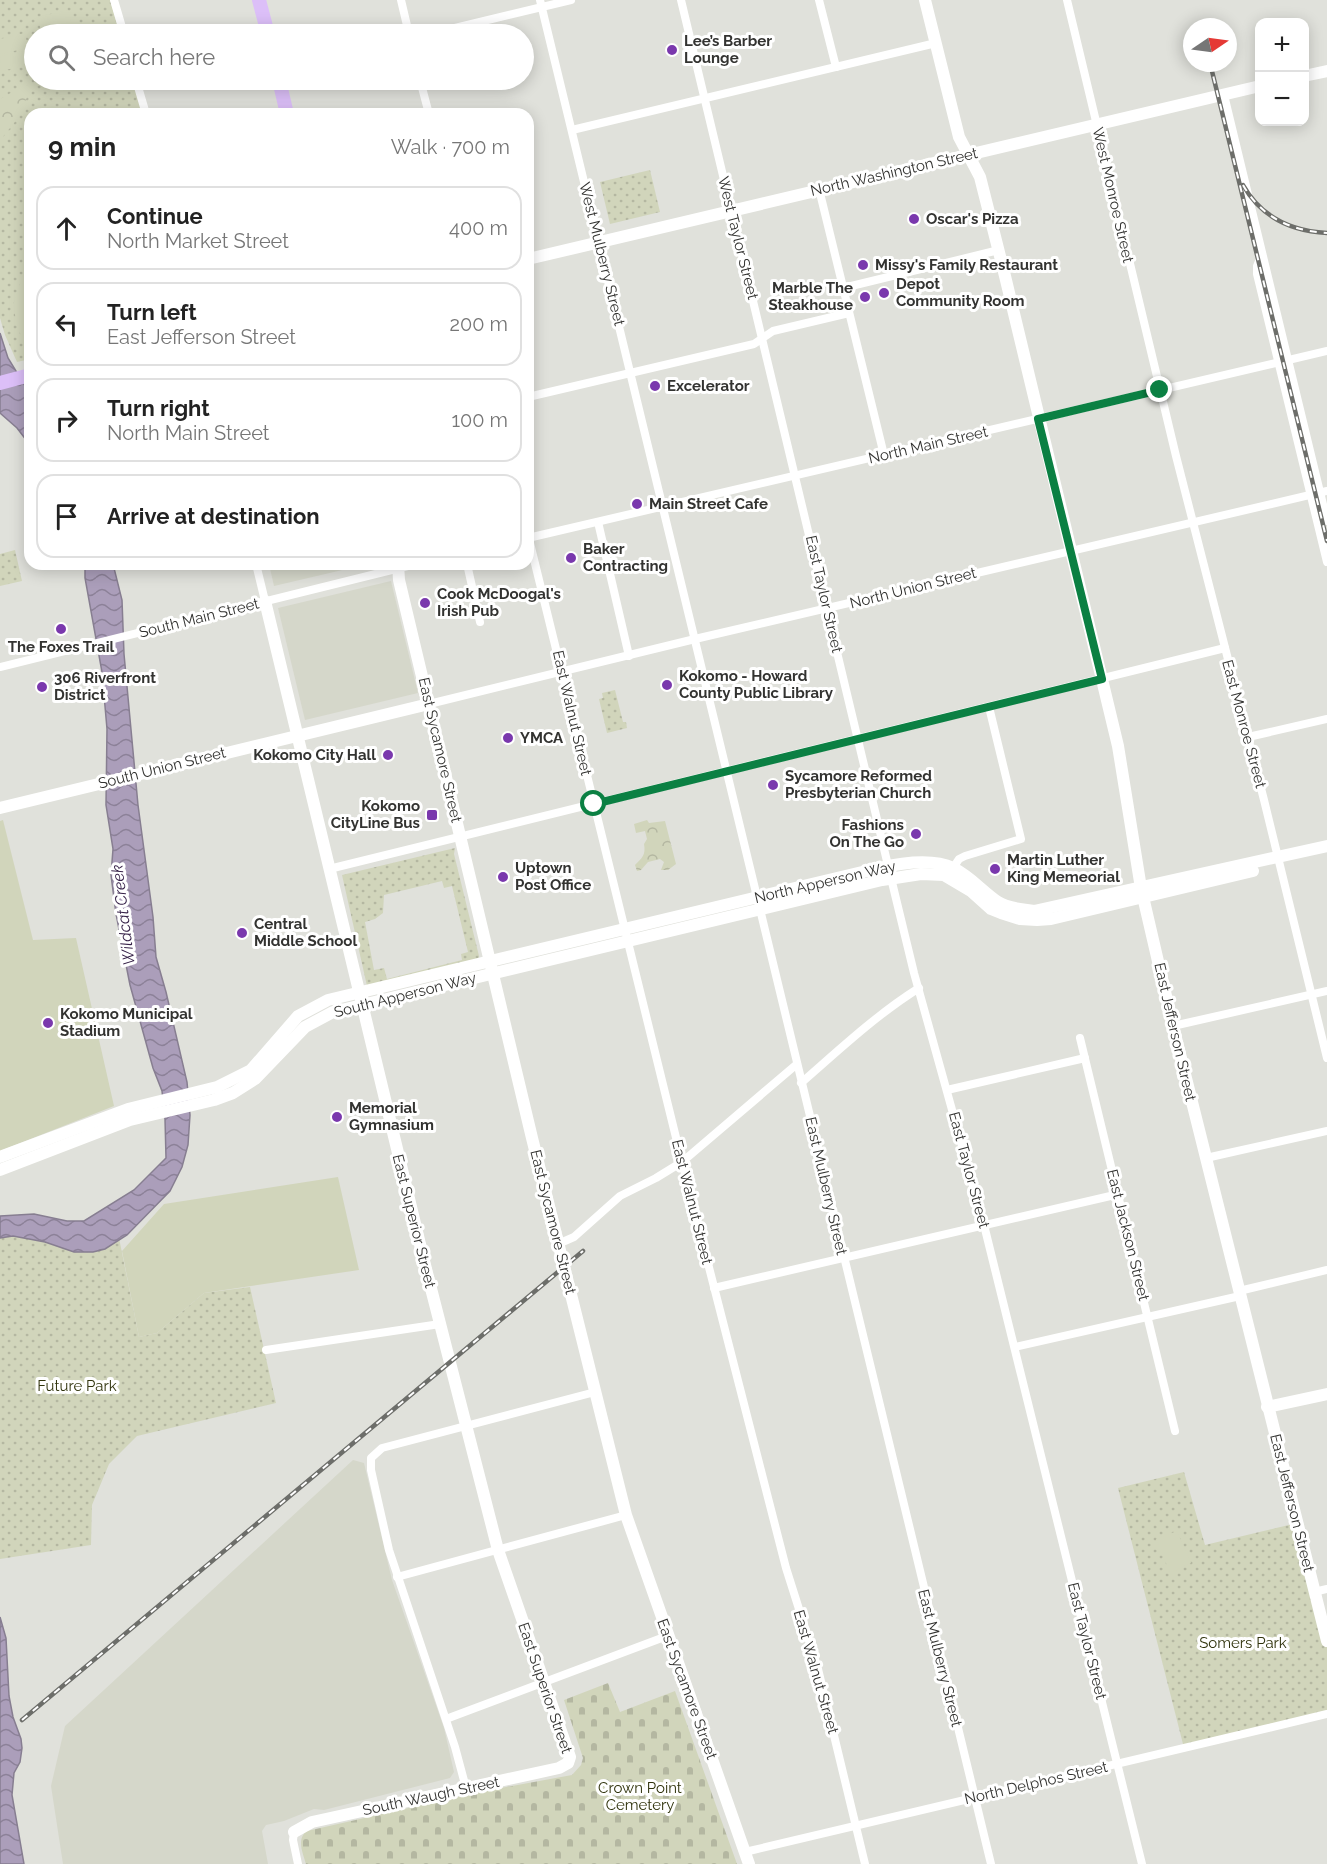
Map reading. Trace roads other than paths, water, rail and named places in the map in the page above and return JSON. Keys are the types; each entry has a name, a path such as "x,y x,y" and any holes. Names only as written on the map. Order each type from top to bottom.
{"main road":[{"path":"259,0 265,24"},
{"name":"East Jefferson Street","path":"925,0 959,137 980,177 999,250 1118,746 1142,892 1173,1026 1327,1641"},
{"path":"1309,75 1327,71"},
{"name":"North Washington Street","path":"534,258 1255,87"},
{"path":"281,90 285,108"},
{"path":"0,382 24,376"},
{"name":"East Sycamore Street","path":"399,570 460,837 626,1515 747,1858"},
{"name":"East Superior Street","path":"265,601 360,999 498,1550 566,1742 570,1757 568,1763"},
{"name":"South Union Street","path":"0,808 429,704"},
{"name":"North Apperson Way","path":"1279,861 1327,846"},
{"name":"North Apperson Way","path":"492,968 889,872 920,862 977,883 998,902 1018,909 1034,911 1142,892 1279,861 1327,853"},
{"name":"South Apperson Way","path":"0,1157 134,1113 213,1095 251,1070 298,1016 328,1000 360,999 492,968"},
{"name":"South Apperson Way","path":"0,1170 134,1113"},
{"path":"1267,1407 1327,1394"},
{"name":"South Waugh Street","path":"294,1832 312,1822 559,1768 568,1763"}],"street":[{"path":"114,0 121,24"},
{"path":"401,0 407,24"},
{"path":"467,24 541,4 571,0"},
{"name":"West Taylor Street","path":"681,0 795,476"},
{"path":"819,0 836,67"},
{"name":"West Monroe Street","path":"1067,0 1160,390"},
{"name":"West Mulberry Street","path":"541,4 663,507"},
{"path":"572,130 936,43"},
{"path":"139,90 144,108"},
{"path":"423,90 427,108"},
{"path":"1224,95 1262,253 1256,271 1324,491 1327,521"},
{"path":"819,189 884,455"},
{"path":"843,288 999,250"},
{"path":"534,396 754,344 773,331 849,313"},
{"name":"North Main Street","path":"534,536 1327,351"},
{"path":"1283,362 1310,495 1327,561"},
{"name":"East Monroe Street","path":"1160,390 1327,1058"},
{"name":"East Taylor Street","path":"795,476 889,872 984,1225 1142,1864"},
{"name":"North Union Street","path":"429,704 1324,491"},
{"name":"East Mulberry Street","path":"663,507 991,1864"},
{"path":"598,522 629,656"},
{"name":"East Walnut Street","path":"534,561 682,1162 786,1568 818,1670 864,1864"},
{"path":"257,570 265,601"},
{"name":"South Main Street","path":"0,667 383,570"},
{"path":"468,570 480,622"},
{"path":"329,869 1225,648"},
{"path":"950,873 958,860 965,856 1022,839 989,707"},
{"path":"1248,738 1327,718"},
{"path":"801,1083 858,1033 919,988"},
{"path":"1173,1026 1327,991"},
{"name":"East Jackson Street","path":"1080,1038 1175,1431"},
{"path":"947,1090 1085,1058"},
{"path":"558,1244 574,1237 620,1196 682,1162 797,1064"},
{"path":"1206,1158 1327,1131"},
{"path":"714,1288 1119,1194"},
{"path":"1015,1347 1148,1317 1327,1270"},
{"path":"266,1350 440,1324"},
{"path":"466,1788 446,1719 389,1550 370,1470 371,1458 382,1448 595,1392"},
{"path":"397,1577 626,1515"},
{"path":"1314,1592 1327,1589"},
{"path":"446,1719 667,1636"},
{"name":"North Delphos Street","path":"747,1858 855,1826 1327,1714"},
{"path":"294,1832 293,1840 298,1864"}],"water":[{"path":"0,333 8,358 24,384 24,437 0,413"},
{"name":"Wildcat Creek","path":"85,570 114,570 122,600 124,654 138,805 156,957 187,1082 190,1115 188,1145 182,1167 170,1191 127,1235 105,1249 93,1252 74,1252 45,1242 13,1236 0,1238 0,1216 34,1214 67,1221 84,1221 134,1190 166,1158 162,1091 153,1068 130,985 116,914 111,875 113,849 106,805 107,729 102,672"},
{"path":"0,1617 6,1638 9,1696 22,1748 20,1762 14,1773 12,1795 24,1864 0,1864"}],"railway":[{"path":"1212,72 1327,541"},
{"path":"1243,185 1259,206 1278,220 1301,229 1327,233"},
{"path":"22,1720 583,1251"}],"place":[{"name":"Lee’s Barber Lounge","path":"672,50"},
{"name":"Oscar's Pizza","path":"914,219"},
{"name":"Missy's Family Restaurant","path":"863,265"},
{"name":"Depot Community Room","path":"884,293"},
{"name":"Marble The Steakhouse","path":"865,297"},
{"name":"Excelerator","path":"655,386"},
{"name":"Main Street Cafe","path":"637,504"},
{"name":"Baker Contracting","path":"571,558"},
{"name":"Cook McDoogal's Irish Pub","path":"425,603"},
{"name":"The Foxes Trail","path":"61,629"},
{"name":"Kokomo - Howard County Public Library","path":"667,685"},
{"name":"306 Riverfront District","path":"42,687"},
{"name":"YMCA","path":"508,738"},
{"name":"Kokomo City Hall","path":"388,755"},
{"name":"Sycamore Reformed Presbyterian Church","path":"773,785"},
{"name":"Kokomo CityLine Bus","path":"432,815"},
{"name":"Fashions On The Go","path":"916,834"},
{"name":"Martin Luther King Memeorial","path":"995,869"},
{"name":"Uptown Post Office","path":"503,877"},
{"name":"Central Middle School","path":"242,933"},
{"name":"Kokomo Municipal Stadium","path":"48,1023"},
{"name":"Memorial Gymnasium","path":"337,1117"}],"park label":[{"name":"Future Park","path":"77,1386"},
{"name":"Somers Park","path":"1243,1643"},
{"name":"Crown Point Cemetery","path":"640,1796"}]}
